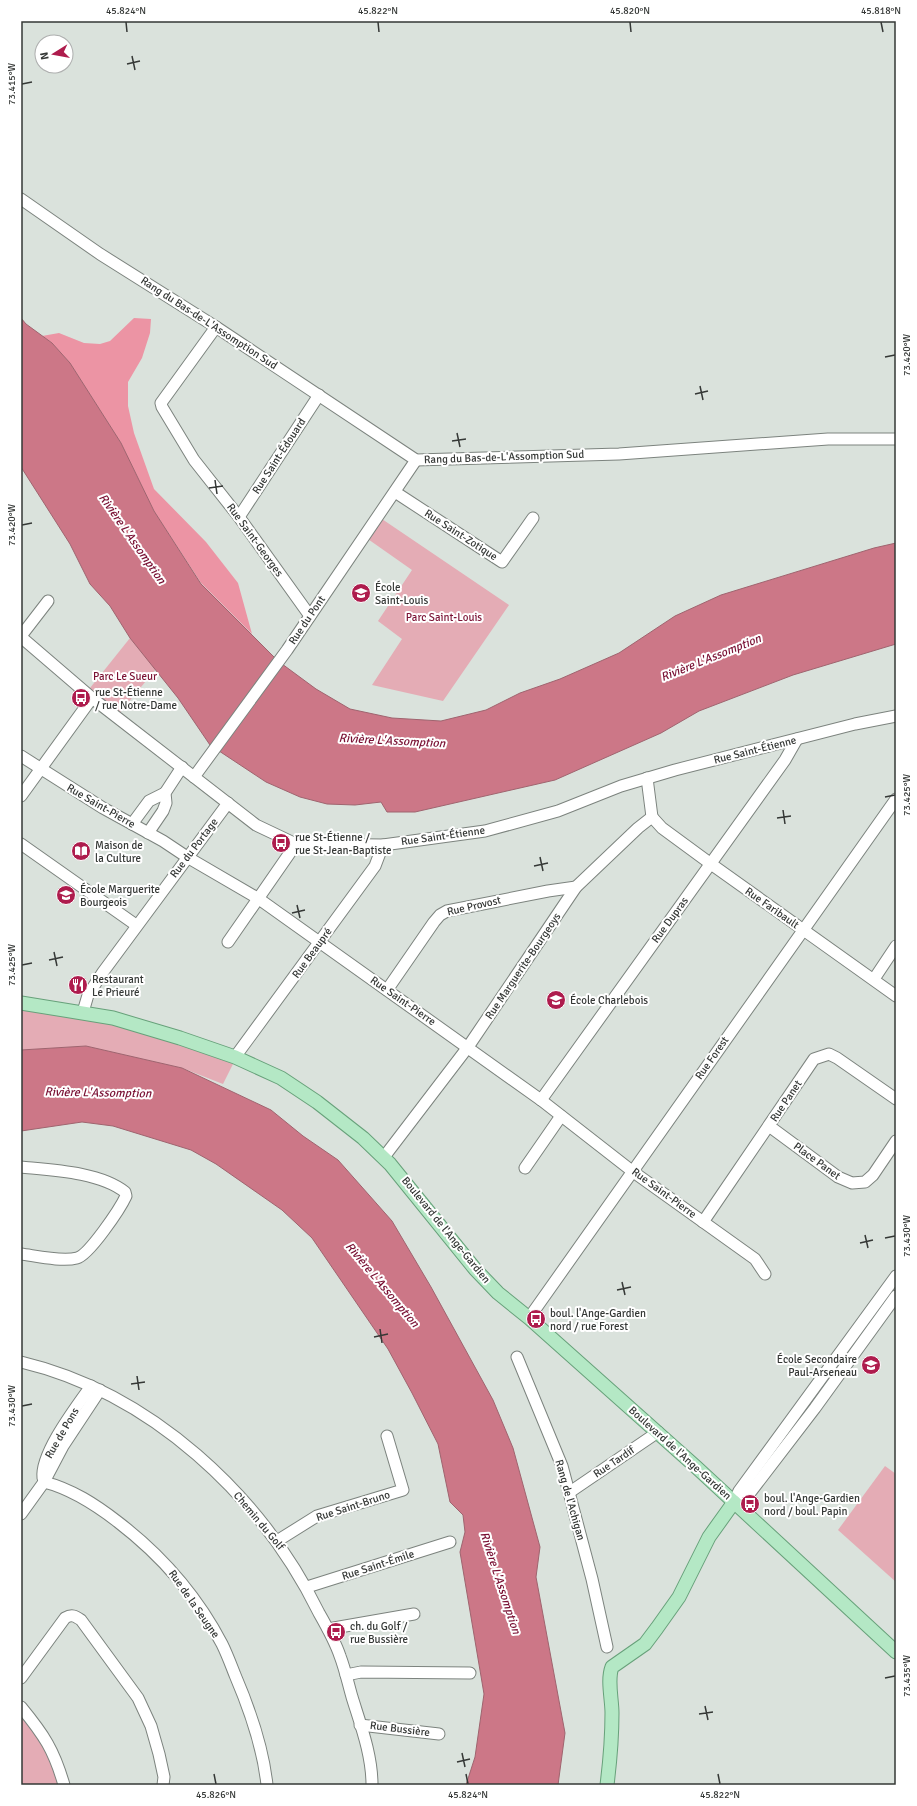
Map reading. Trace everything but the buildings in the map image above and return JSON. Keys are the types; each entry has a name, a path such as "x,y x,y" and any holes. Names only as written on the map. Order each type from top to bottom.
{"main road":[{"name":"Boulevard de l'Ange-Gardien","path":"21,1003 113,1018 180,1038 235,1057 281,1078 345,1123 384,1157 475,1269 498,1293 529,1318 658,1432 896,1652"},
{"path":"719,1489 724,1502 720,1522"},
{"path":"607,1785 612,1733 611,1670 615,1664 644,1644 657,1628 679,1597 691,1576 705,1544 734,1502"},
{"path":"720,1522 727,1518 736,1516 754,1521"}],"street":[{"name":"Rang du Bas-de-L'Assomption Sud","path":"21,200 100,254 216,326 416,460 619,454 828,439 896,439"},
{"name":"Rue Saint-Georges","path":"216,326 161,403 162,407 194,460 239,517 310,616"},
{"name":"Rue Saint-Édouard","path":"239,517 319,395"},
{"name":"Rue du Pont","path":"194,777 287,650 416,460"},
{"name":"Rue Saint-Zotique","path":"395,492 502,562 533,518"},
{"path":"21,637 48,601"},
{"name":"Rue Saint-Étienne","path":"21,637 92,698 256,825 296,844 383,845 485,832 558,811 600,794 648,778 730,755 855,724 896,716"},
{"path":"21,796 92,698"},
{"name":"Rue Dupras","path":"542,1100 785,760 797,739"},
{"name":"Rue Saint-Pierre","path":"21,756 103,808 163,841 187,857 259,899 542,1100 632,1171 755,1259 766,1274"},
{"path":"132,824 149,801 165,793 182,768"},
{"path":"648,778 652,817"},
{"path":"148,833 163,811 166,803 165,793"},
{"name":"Rue Forest","path":"529,1318 896,799"},
{"name":"Rue du Portage","path":"83,1012 88,995 136,925 228,803"},
{"name":"Rue Faribault","path":"652,817 662,828 711,864 896,996"},
{"name":"Rue Marguerite-Bourgeoys","path":"384,1157 468,1048 576,887 638,828 652,817"},
{"path":"21,844 136,925"},
{"path":"228,942 296,844"},
{"name":"Rue Beaupré","path":"235,1057 375,866 383,845"},
{"name":"Rue Provost","path":"387,990 440,914 447,911 576,887"},
{"path":"874,979 896,946"},
{"name":"Rue Panet","path":"703,1222 814,1059 829,1054 896,1099"},
{"path":"525,1168 561,1116"},
{"name":"Place Panet","path":"769,1126 838,1177 852,1183 865,1182 873,1175 896,1141"},
{"path":"21,1167 88,1176 116,1186 125,1192 126,1196 93,1245 85,1254 77,1258 65,1259 21,1254"},
{"path":"734,1502 739,1491 804,1400 896,1276"},
{"path":"734,1502 746,1498 815,1408 896,1296"},
{"name":"Rang de l'Achigan","path":"517,1357 562,1466 592,1579 607,1647"},
{"name":"Chemin du Golf","path":"21,1362 50,1370 95,1388 140,1413 170,1433 204,1461 252,1510 277,1541 307,1587 340,1656 368,1750 372,1785"},
{"name":"Rue de Pons","path":"44,1482 44,1464 51,1447 95,1388"},
{"path":"804,1400 815,1408"},
{"name":"Rue Tardif","path":"570,1492 658,1432"},
{"name":"Rue Saint-Bruno","path":"277,1541 317,1516 403,1490 387,1436"},
{"path":"21,1514 44,1482"},
{"name":"Rue de la Seugne","path":"44,1482 56,1485 80,1497 107,1514 150,1549 184,1586 211,1624 223,1645 248,1703 265,1766 267,1785"},
{"name":"Rue Saint-Émile","path":"307,1587 450,1542"},
{"path":"328,1629 414,1614"},
{"path":"21,1678 66,1618 71,1615 81,1620 138,1698 151,1726 164,1777 163,1785"},
{"path":"346,1675 361,1672 470,1673"},
{"path":"21,1707 42,1733 51,1748 64,1785"},
{"name":"Rue Bussière","path":"360,1725 439,1734"}],"green space":[{"name":"Parc Saint-Louis","path":"379,517 509,605 443,701 372,685 402,639 378,621 412,570 365,537"},
{"name":"Parc Le Sueur","path":"130,638 156,669 116,717 86,693"},
{"path":"21,1003 83,1012 236,1058 223,1084 182,1068 86,1046 21,1050"},
{"path":"885,1466 896,1474 896,1582 838,1530"},
{"path":"21,1707 64,1785 21,1785"}],"shaded area":[{"path":"134,318 151,319 150,333 142,358 128,382 128,406 134,433 154,489 206,542 238,583 252,634 201,583 154,511 121,443 70,363 52,343 42,336 59,333 84,343 100,344 110,341"}],"water":[{"name":"Rivière L'Assomption","path":"21,318 26,324 52,343 70,363 121,443 154,511 201,584 278,661 316,689 350,709 392,718 441,721 486,710 520,693 560,679 619,653 675,616 721,595 874,548 896,543 896,644 793,675 699,711 661,733 555,780 415,812 387,812 381,802 355,805 327,804 300,797 266,782 210,745 178,698 130,638 110,606 90,584 70,544 21,467"},
{"name":"Rivière L'Assomption","path":"86,1046 182,1068 271,1110 303,1136 338,1160 392,1221 431,1287 493,1400 513,1448 540,1547 536,1577 565,1733 558,1785 466,1785 475,1757 484,1694 460,1552 465,1532 463,1515 450,1502 438,1444 412,1393 388,1349 312,1238 282,1210 216,1164 191,1150 113,1126 82,1122 21,1131 21,1050"}],"place":[{"name":"École Saint-Louis","path":"361,593"},
{"name":"rue St-Étienne / rue Notre-Dame","path":"81,698"},
{"name":"rue St-Étienne / rue St-Jean-Baptiste","path":"281,843"},
{"name":"Maison de la Culture","path":"81,851"},
{"name":"École Marguerite Bourgeois","path":"66,895"},
{"name":"Restaurant Le Prieuré","path":"78,985"},
{"name":"École Charlebois","path":"556,1000"},
{"name":"boul. l'Ange-Gardien nord / rue Forest","path":"536,1319"},
{"name":"École Secondaire Paul-Arseneau","path":"871,1365"},
{"name":"boul. l'Ange-Gardien nord / boul. Papin","path":"750,1504"},
{"name":"ch. du Golf / rue Bussière","path":"336,1632"}]}
